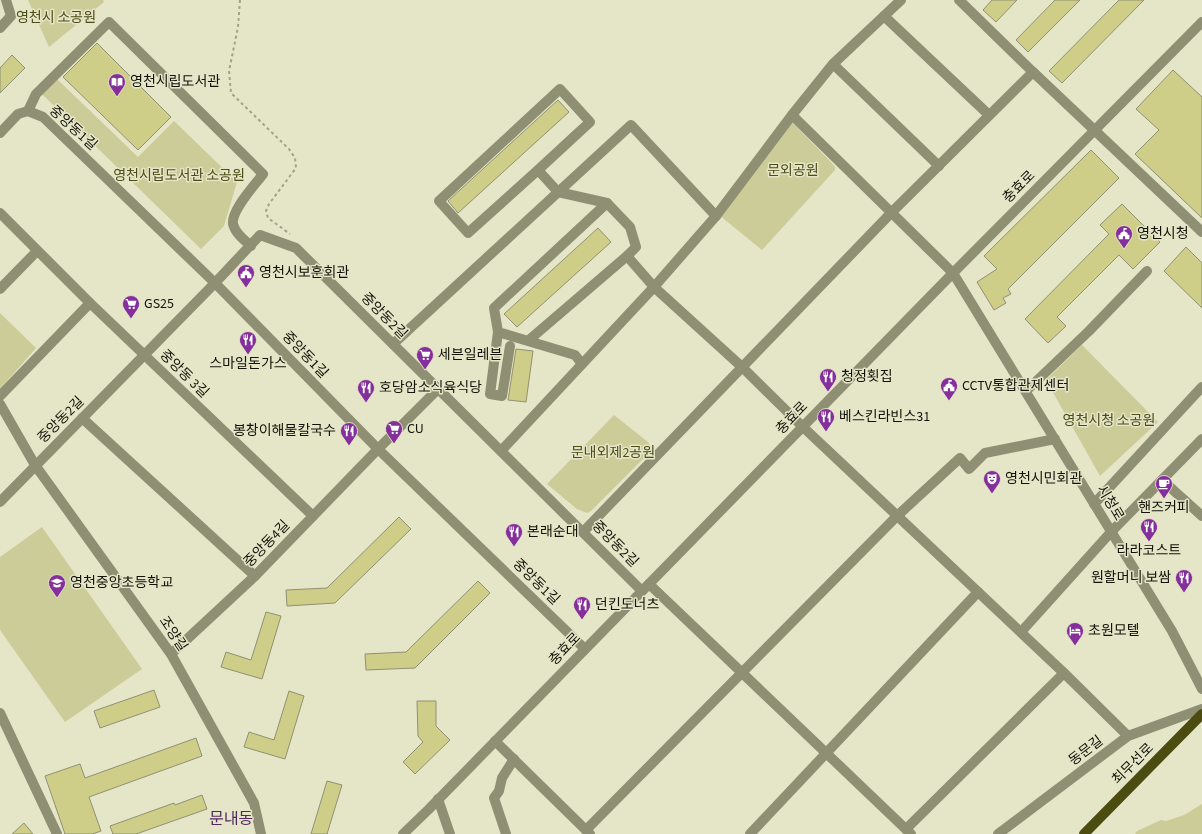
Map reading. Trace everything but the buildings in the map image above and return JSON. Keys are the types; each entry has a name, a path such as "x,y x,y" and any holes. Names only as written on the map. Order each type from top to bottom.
{"main road":[{"name":"최무선로","path":"1084,834 1202,714"}],"street":[{"path":"0,28 11,16 6,0"},
{"path":"501,451 654,287 716,216 792,115 833,64 901,0"},
{"path":"959,0 1094,131 1202,232"},
{"path":"884,16 989,116"},
{"path":"28,111 36,94 109,22 263,174 241,202 233,223 238,234 250,246"},
{"name":"충효로","path":"403,834 953,273 1202,22"},
{"path":"833,64 939,166"},
{"path":"583,532 892,212 1033,72"},
{"path":"560,89 590,122 538,170 468,233 439,201 560,89"},
{"name":"중앙동1길","path":"0,133 18,114 28,111 43,117 215,283 378,449 585,649"},
{"name":"시청로","path":"792,115 953,273 1172,631 1202,689"},
{"path":"393,344 631,125 716,216"},
{"path":"528,340 636,247 630,227 606,203 558,192 538,170"},
{"path":"510,346 502,396 490,394 498,332 494,308 606,203"},
{"name":"중앙동 3길","path":"0,213 90,303 313,516"},
{"name":"중앙동2길","path":"0,502 215,283 260,235 296,248 583,532 742,673 908,832"},
{"path":"0,289 37,251"},
{"path":"627,256 654,287 742,368 1021,632 1128,736"},
{"path":"1026,391 1089,331 1148,271"},
{"path":"0,396 90,303"},
{"path":"498,332 575,355 582,364"},
{"path":"1094,504 1202,387"},
{"name":"중앙동4길","path":"171,654 255,576 438,389"},
{"name":"조양길","path":"0,404 35,465 171,654 254,803 261,834"},
{"path":"82,418 255,576"},
{"path":"495,741 588,832 742,673 898,516 960,458 969,469 985,453 1055,439"},
{"path":"1021,632 1111,532 1202,439"},
{"path":"1162,480 1202,516"},
{"path":"750,834 978,592"},
{"path":"908,832 1064,673"},
{"name":"동문길","path":"998,834 1128,736 1202,709"},
{"path":"0,713 57,834"},
{"path":"506,834 494,798 499,791 502,778 514,759"},
{"path":"438,800 450,834"}],"path":[{"path":"240,0 238,27 228,71 231,93 289,149 296,158 296,168 269,204 266,211 268,218 291,234 296,248"}],"green space":[{"name":"영천시 소공원","path":"28,0 103,0 104,2 49,47"},
{"name":"영천시립도서관 소공원","path":"57,79 138,157 174,121 237,182 224,226 201,249 42,94"},
{"name":"문외공원","path":"791,121 831,162 835,167 835,170 762,250 719,215"},
{"path":"0,313 36,348 0,389"},
{"name":"영천시청 소공원","path":"1082,345 1158,422 1100,476 1046,380"},
{"name":"문내외제2공원","path":"614,415 648,442 652,448 651,451 591,511 587,513 577,509 547,484"},
{"path":"42,527 142,669 65,722 0,630 0,557"},
{"path":"1202,804 1202,834 1135,834 1137,831 1161,820 1166,821 1184,815"}],"place":[{"name":"영천시립도서관","path":"117,97"},
{"name":"영천시청","path":"1124,249"},
{"name":"영천시보훈회관","path":"246,288"},
{"name":"GS25","path":"131,319"},
{"name":"스마일돈가스","path":"248,355"},
{"name":"세븐일레븐","path":"425,370"},
{"name":"청정횟집","path":"828,392"},
{"name":"CCTV통합관제센터","path":"949,401"},
{"name":"호당암소식육식당","path":"366,403"},
{"name":"베스킨라빈스31","path":"826,432"},
{"name":"CU","path":"394,444"},
{"name":"봉창이해물칼국수","path":"349,446"},
{"name":"영천시민회관","path":"992,494"},
{"name":"핸즈커피","path":"1164,499"},
{"name":"라라코스트","path":"1149,542"},
{"name":"본래순대","path":"514,547"},
{"name":"원할머니 보쌈","path":"1184,593"},
{"name":"영천중앙초등학교","path":"57,598"},
{"name":"던킨도너츠","path":"582,620"},
{"name":"초원모텔","path":"1075,646"}],"district":[{"name":"문내동","path":"231,819"}]}
